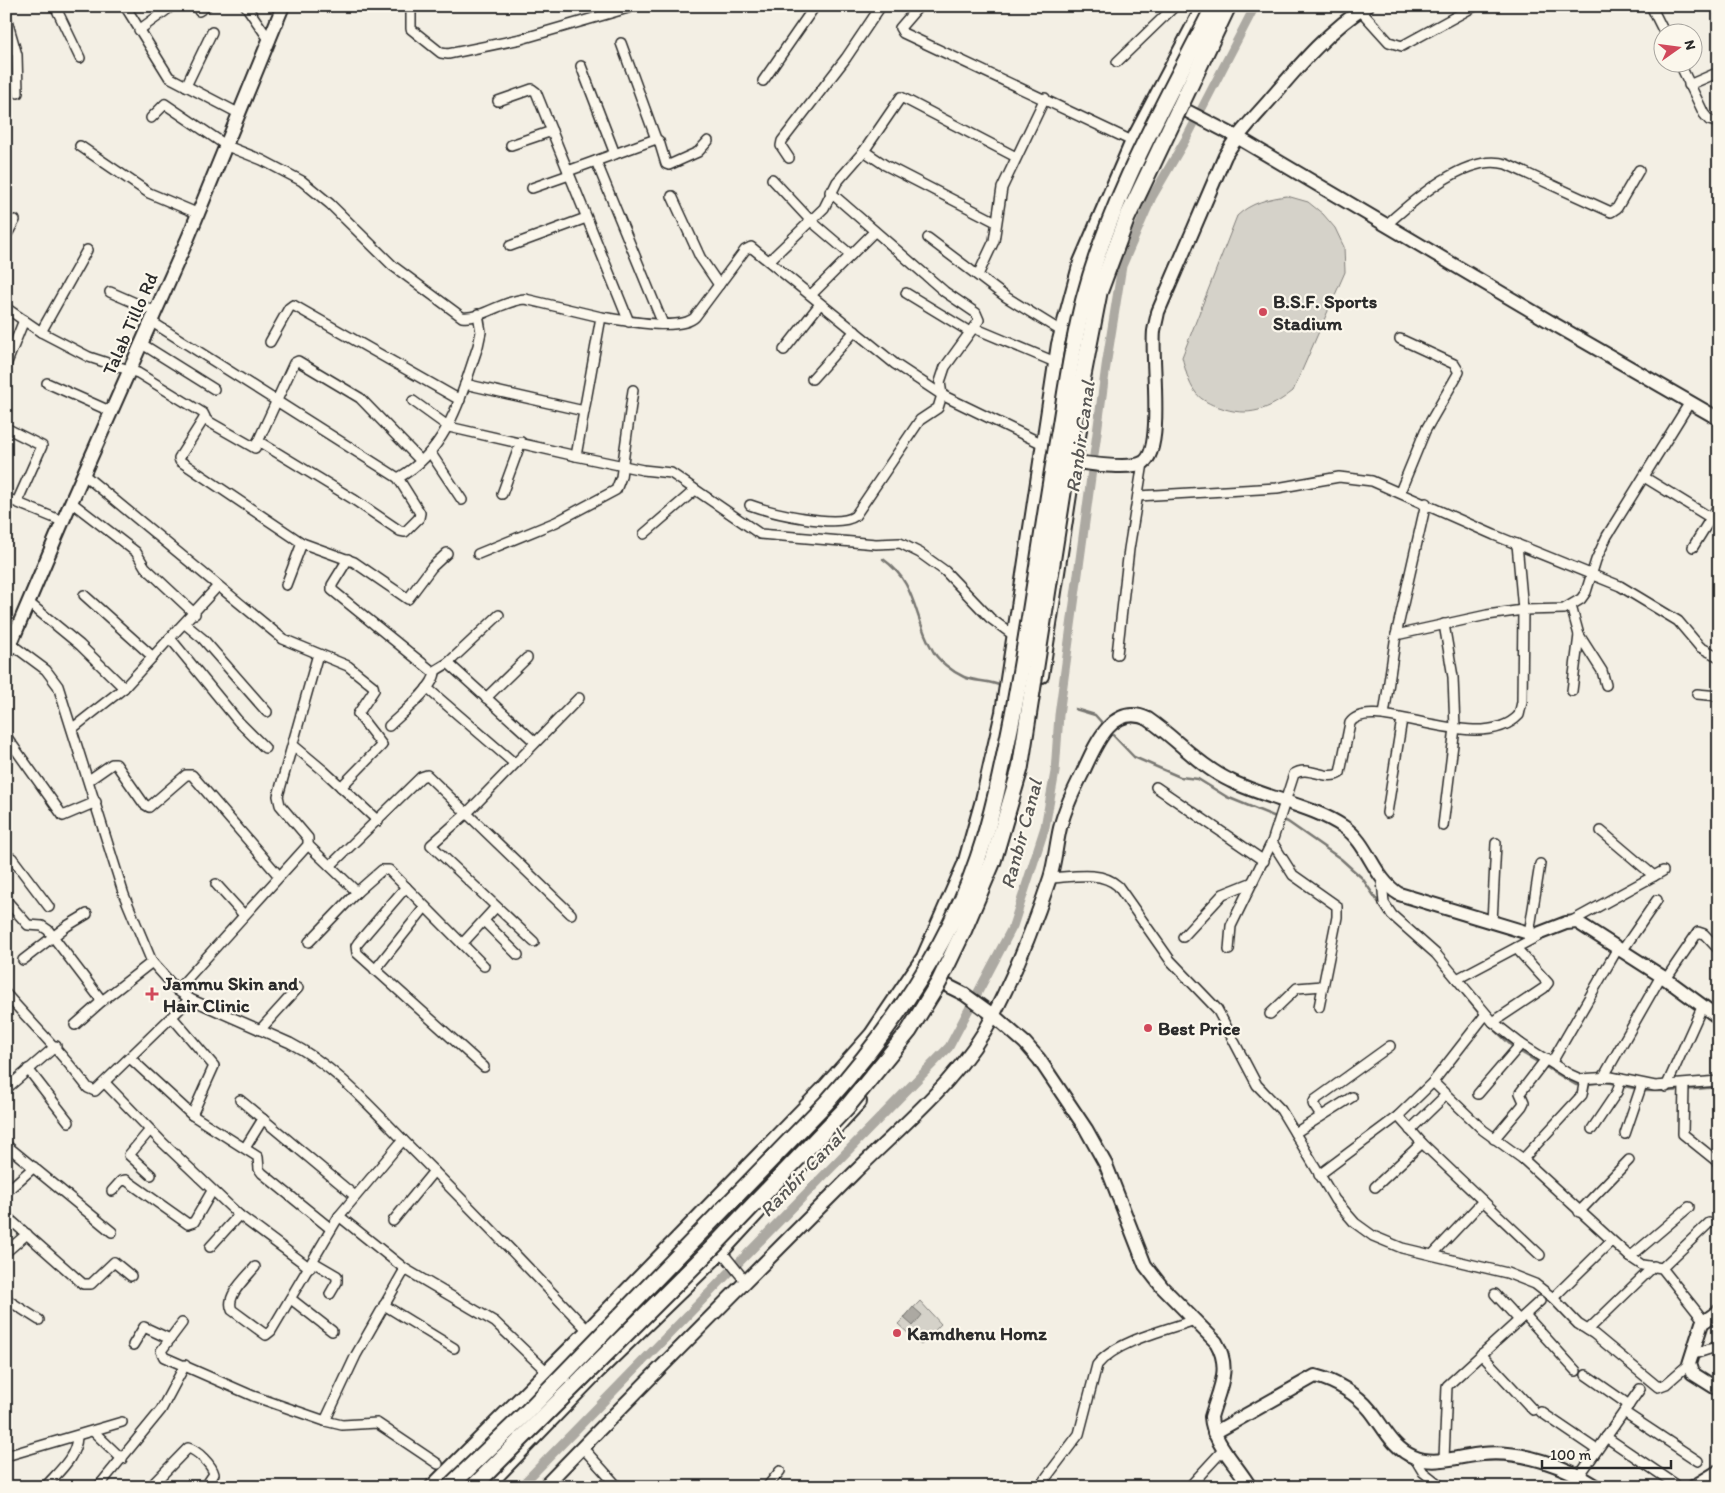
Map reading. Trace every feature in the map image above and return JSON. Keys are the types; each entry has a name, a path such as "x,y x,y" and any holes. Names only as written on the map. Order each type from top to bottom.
{"highway":[{"path":"473,1487 712,1248 847,1108 909,1031 939,982 962,934 992,861 1020,769 1074,422 1099,293 1127,218 1228,6"},
{"path":"449,1487 526,1413 866,1058 891,1024 944,937 977,860 1000,783 1024,652 1074,343 1094,264 1202,8"}],"street":[{"path":"54,6 80,58"},
{"path":"126,6 167,74 240,114"},
{"path":"139,30 172,6"},
{"path":"246,6 270,41"},
{"name":"Talab Tillo Rd","path":"9,650 62,521 199,214 283,6"},
{"path":"411,6 411,28 428,44 441,53 448,54 521,39 635,6"},
{"path":"763,81 815,6"},
{"path":"789,158 781,146 782,141 846,58 881,6"},
{"path":"919,6 900,28 903,33 1045,98 1132,141"},
{"path":"1118,62 1176,6"},
{"path":"487,1487 613,1357 724,1255 844,1122 912,1038 945,984 995,875 1022,785 1081,459 1094,335 1115,264 1233,6"},
{"path":"1116,654 1129,549 1143,463 1151,452 1155,418 1154,331 1158,312 1225,156 1237,137 1329,36 1364,8 1389,42 1402,46 1475,6"},
{"path":"1651,6 1659,22"},
{"path":"431,1487 588,1330 825,1086 871,1034 923,957 964,864 982,800 1002,712 1055,362 1061,331 1080,262 1132,141 1202,8 1224,27"},
{"path":"6,17 17,55 18,93"},
{"path":"186,86 212,32"},
{"path":"621,43 656,139 668,165 698,152 708,141"},
{"path":"580,66 615,154"},
{"path":"1683,72 1704,114 1710,120 1719,123"},
{"path":"1689,85 1719,72"},
{"path":"498,101 535,89 629,322"},
{"path":"769,262 826,206 830,192 864,151 901,97 1016,157"},
{"path":"978,275 994,241 1002,188 1045,98"},
{"path":"151,118 165,104 227,146 262,160 302,181 345,218 393,266 453,312 464,318 479,321 513,300 525,299 600,324 629,322 681,324 692,320 747,248 753,248 895,364 942,396 1043,444"},
{"path":"1186,111 1237,137 1718,417"},
{"path":"511,145 552,132"},
{"path":"532,188 596,161 656,139"},
{"path":"80,146 149,193 199,214"},
{"path":"864,151 885,165 996,222"},
{"path":"596,161 663,324"},
{"path":"1386,224 1428,190 1461,171 1488,162 1506,164 1611,212 1617,208 1639,170"},
{"path":"772,179 811,221 851,255"},
{"path":"750,505 793,517 852,519 920,420 938,408 942,396 940,382 945,367 979,320 978,315 945,292 830,192"},
{"path":"672,196 700,257 719,285"},
{"path":"510,246 586,218"},
{"path":"6,236 16,220"},
{"path":"811,296 874,232"},
{"path":"928,238 1038,319 1061,331"},
{"path":"41,332 87,250"},
{"path":"110,292 154,317 277,400 398,478 420,512 418,518 405,532 400,531 353,499 258,441"},
{"path":"906,294 972,330 1055,362"},
{"path":"784,350 820,304"},
{"path":"270,342 289,308 293,305 460,400"},
{"path":"6,308 41,332 89,357 131,370 205,415 179,458 180,461 302,543 348,559 408,600 432,567 446,553"},
{"path":"6,365 24,320"},
{"path":"398,478 430,452 449,427 478,346 479,321"},
{"path":"576,456 600,324"},
{"path":"812,379 855,331"},
{"path":"1400,339 1454,364 1459,372 1425,431 1400,492"},
{"path":"142,344 214,389"},
{"path":"204,419 254,448 294,363 300,362 366,403 421,460"},
{"path":"47,383 112,412"},
{"path":"465,384 584,411"},
{"path":"478,554 556,522 610,494 619,486 633,390"},
{"path":"413,401 449,427 576,456 671,473 760,534 876,544 900,543 920,553 945,571 990,618 1013,635"},
{"path":"1396,635 1444,624 1523,610 1571,606 1586,592 1602,545 1690,402"},
{"path":"6,428 42,446 18,502"},
{"path":"502,494 521,442"},
{"path":"430,452 462,500"},
{"path":"1081,459 1136,466 1143,463"},
{"path":"83,474 283,639 353,669 374,687 358,714 382,745 342,787"},
{"path":"1138,496 1277,488 1339,477 1372,481 1627,590 1670,616 1683,626 1700,647 1719,657"},
{"path":"1644,477 1715,520"},
{"path":"644,534 695,490"},
{"path":"6,498 62,521"},
{"path":"71,502 138,554 145,567 195,614"},
{"path":"1384,715 1396,635 1426,503"},
{"path":"1693,547 1715,520 1719,505"},
{"path":"286,585 302,543"},
{"path":"1229,950 1231,926 1272,842 1294,774 1298,771 1332,775 1340,773 1350,723 1353,718 1362,714 1384,715 1455,728 1486,730 1508,723 1519,715 1522,702 1523,610 1517,544"},
{"path":"348,559 332,585 332,590 428,670 435,672"},
{"path":"73,728 124,688 195,614 218,586"},
{"path":"84,596 153,657"},
{"path":"29,603 80,646 124,688"},
{"path":"1571,606 1579,635 1602,671 1606,685"},
{"path":"435,672 448,663 499,615"},
{"path":"185,624 203,639 267,712"},
{"path":"1443,826 1455,728 1454,677 1444,624"},
{"path":"1572,691 1579,635"},
{"path":"170,638 238,721 265,748"},
{"path":"9,650 38,662 53,676 73,728 124,895 152,962 177,990 190,999 306,1051 323,1064 434,1171 613,1357"},
{"path":"177,990 243,914 308,845 308,838 278,801 285,768 318,654"},
{"path":"486,698 528,658"},
{"path":"448,663 535,742"},
{"path":"389,726 435,679 435,672"},
{"path":"427,688 514,763"},
{"path":"1697,694 1719,696"},
{"path":"534,942 431,847 432,843 466,814 579,698"},
{"path":"544,1487 744,1278 933,1096 962,1063 990,1013 1050,878 1060,830 1069,802 1097,740 1115,721 1126,716 1141,716 1156,725 1218,774 1284,805 1333,821 1348,830 1358,842 1382,880 1393,891 1409,899 1534,934"},
{"path":"1387,813 1402,719"},
{"path":"6,736 63,816 96,802"},
{"path":"293,745 378,821"},
{"path":"89,780 112,764 116,764 144,804 149,807 186,776 192,775 279,876"},
{"path":"330,866 421,777 427,775 571,914"},
{"path":"1156,787 1264,861"},
{"path":"1601,831 1654,876"},
{"path":"1272,842 1293,875 1337,906 1337,917 1319,1007"},
{"path":"1492,922 1496,843"},
{"path":"308,845 357,892"},
{"path":"6,864 12,858 49,907"},
{"path":"1534,934 1540,864"},
{"path":"309,942 357,892 386,869 484,966"},
{"path":"1456,979 1516,948 1534,934 1572,921 1663,871"},
{"path":"1050,878 1101,877 1112,880 1118,886 1170,960 1217,1009 1257,1085 1281,1110 1319,1175 1345,1213 1364,1230 1387,1242 1507,1273 1535,1284 1553,1298 1578,1324 1658,1387 1666,1384 1690,1360 1719,1346"},
{"path":"1382,880 1384,903 1392,915 1429,947 1456,979 1483,1017 1493,1022 1518,1048 1585,1083"},
{"path":"1183,936 1218,898 1229,891 1253,882"},
{"path":"216,884 243,914"},
{"path":"406,887 356,946 357,953 484,1067"},
{"path":"6,900 28,925 45,926 102,1001"},
{"path":"1494,1139 1522,1106 1524,1102 1520,1093 1545,1062 1620,949 1657,900"},
{"path":"375,970 425,907"},
{"path":"462,944 496,907"},
{"path":"23,960 53,936 87,914"},
{"path":"484,920 518,955"},
{"path":"1572,921 1582,924 1620,949 1703,1005 1719,1018"},
{"path":"1585,1083 1604,1076 1663,978 1698,932 1704,934 1719,950"},
{"path":"1493,1022 1544,988 1548,983 1516,948"},
{"path":"923,957 924,971 928,976 964,994 1025,1043 1038,1058 1086,1129 1112,1178 1145,1265 1162,1287 1216,1342 1224,1359 1223,1377 1211,1417 1214,1433 1250,1487"},
{"path":"75,1025 152,962"},
{"path":"1270,1014 1298,988 1323,986"},
{"path":"260,1030 298,988"},
{"path":"6,994 39,1032 56,1046 90,1090 97,1090 105,1083 190,999"},
{"path":"1666,1087 1703,1005"},
{"path":"172,1017 214,1066 192,1115"},
{"path":"1319,1175 1398,1116 1433,1082 1483,1017"},
{"path":"6,1090 56,1046"},
{"path":"1321,1116 1313,1104 1315,1100 1390,1046"},
{"path":"1478,1094 1518,1048"},
{"path":"130,1058 192,1115 259,1158 259,1169 262,1173 331,1229"},
{"path":"28,1069 69,1122"},
{"path":"1604,1076 1620,1083 1640,1088 1666,1087 1684,1089 1719,1081"},
{"path":"1433,1082 1494,1139 1523,1159 1630,1257 1642,1265 1658,1267 1704,1321"},
{"path":"105,1083 150,1130 239,1215 311,1265 337,1276 337,1282 330,1294"},
{"path":"1523,1159 1582,1095 1585,1083"},
{"path":"1592,1129 1620,1083"},
{"path":"1625,1134 1640,1088"},
{"path":"1684,1089 1683,1134 1719,1163"},
{"path":"1410,1130 1446,1095"},
{"path":"1295,1132 1352,1097"},
{"path":"240,1100 355,1196"},
{"path":"1398,1116 1422,1143 1540,1255"},
{"path":"245,1148 263,1119"},
{"path":"150,1130 129,1155 151,1175"},
{"path":"255,1267 231,1298 229,1305 232,1310 266,1335 271,1331 291,1299 339,1216 403,1140"},
{"path":"1375,1187 1422,1143"},
{"path":"6,1146 112,1232"},
{"path":"1579,1212 1629,1160"},
{"path":"6,1192 34,1167"},
{"path":"393,1221 434,1171"},
{"path":"112,1191 120,1181 126,1180 188,1224 194,1222 212,1190"},
{"path":"1432,1255 1483,1200"},
{"path":"1630,1257 1689,1206"},
{"path":"210,1247 239,1215"},
{"path":"6,1216 82,1284 92,1284 114,1262 131,1276"},
{"path":"339,1216 405,1269 495,1322 543,1368"},
{"path":"1588,1330 1709,1223"},
{"path":"6,1252 26,1234"},
{"path":"1553,1298 1611,1241"},
{"path":"724,1255 744,1278"},
{"path":"325,1421 356,1355 405,1269"},
{"path":"1495,1294 1522,1317 1576,1371"},
{"path":"6,1299 39,1320"},
{"path":"291,1299 332,1331"},
{"path":"1444,1459 1447,1386 1540,1301"},
{"path":"384,1305 454,1348"},
{"path":"1719,1311 1704,1321 1690,1360 1692,1373 1719,1390"},
{"path":"1038,1487 1079,1434 1097,1365 1103,1358 1125,1346 1195,1320"},
{"path":"182,1323 161,1353 164,1356 252,1396 325,1421 342,1426 374,1422 438,1464"},
{"path":"133,1345 144,1327 170,1339"},
{"path":"1482,1354 1537,1411 1597,1450"},
{"path":"98,1487 161,1410 185,1365"},
{"path":"1586,1375 1698,1461"},
{"path":"1214,1433 1315,1376 1336,1384 1362,1401 1394,1442 1414,1457 1423,1472 1442,1487"},
{"path":"1579,1476 1640,1389"},
{"path":"6,1456 77,1437 122,1422"},
{"path":"94,1432 122,1459"},
{"path":"45,1487 72,1457 77,1437"},
{"path":"1606,1437 1675,1484"},
{"path":"582,1447 618,1487"},
{"path":"150,1487 188,1448 194,1450 214,1472 212,1479 205,1487"},
{"path":"1189,1487 1224,1449"},
{"path":"1414,1457 1444,1459 1484,1453 1515,1455 1545,1462 1579,1476 1598,1487"},
{"path":"767,1487 780,1471"},
{"path":"1694,1486 1719,1471"}],"shaded area":[{"name":"B.S.F. Sports Stadium","path":"1287,196 1308,202 1323,214 1335,228 1344,247 1345,272 1293,391 1267,407 1249,412 1239,412 1216,406 1203,400 1193,389 1182,357 1237,216 1242,211 1260,202"},
{"path":"920,1301 941,1324 921,1345 898,1324"},
{"path":"913,1307 922,1315 913,1326 904,1318"}],"waterway":[{"name":"Ranbir Canal","path":"520,1487 949,1047 1013,926 1045,827 1055,772 1059,715 1106,366 1122,266 1152,197 1187,137 1255,6"},
{"path":"883,559 894,568 908,589 926,637 941,661 964,677 1001,686"},
{"path":"1075,709 1095,715 1104,725"},
{"path":"1109,731 1134,757 1180,777 1198,779 1227,797 1288,822 1341,859 1362,878 1381,906"},
{"path":"1443,969 1482,1017"},
{"path":"1491,1026 1514,1048"},
{"path":"1519,1051 1576,1085 1581,1085"},
{"path":"1587,1084 1606,1082 1638,1089"},
{"path":"1643,1091 1719,1087"}],"place":[{"name":"B.S.F. Sports Stadium","path":"1263,312"},
{"name":"Jammu Skin and Hair Clinic","path":"152,994"},
{"name":"Best Price","path":"1148,1028"},
{"name":"Kamdhenu Homz","path":"897,1333"}]}
